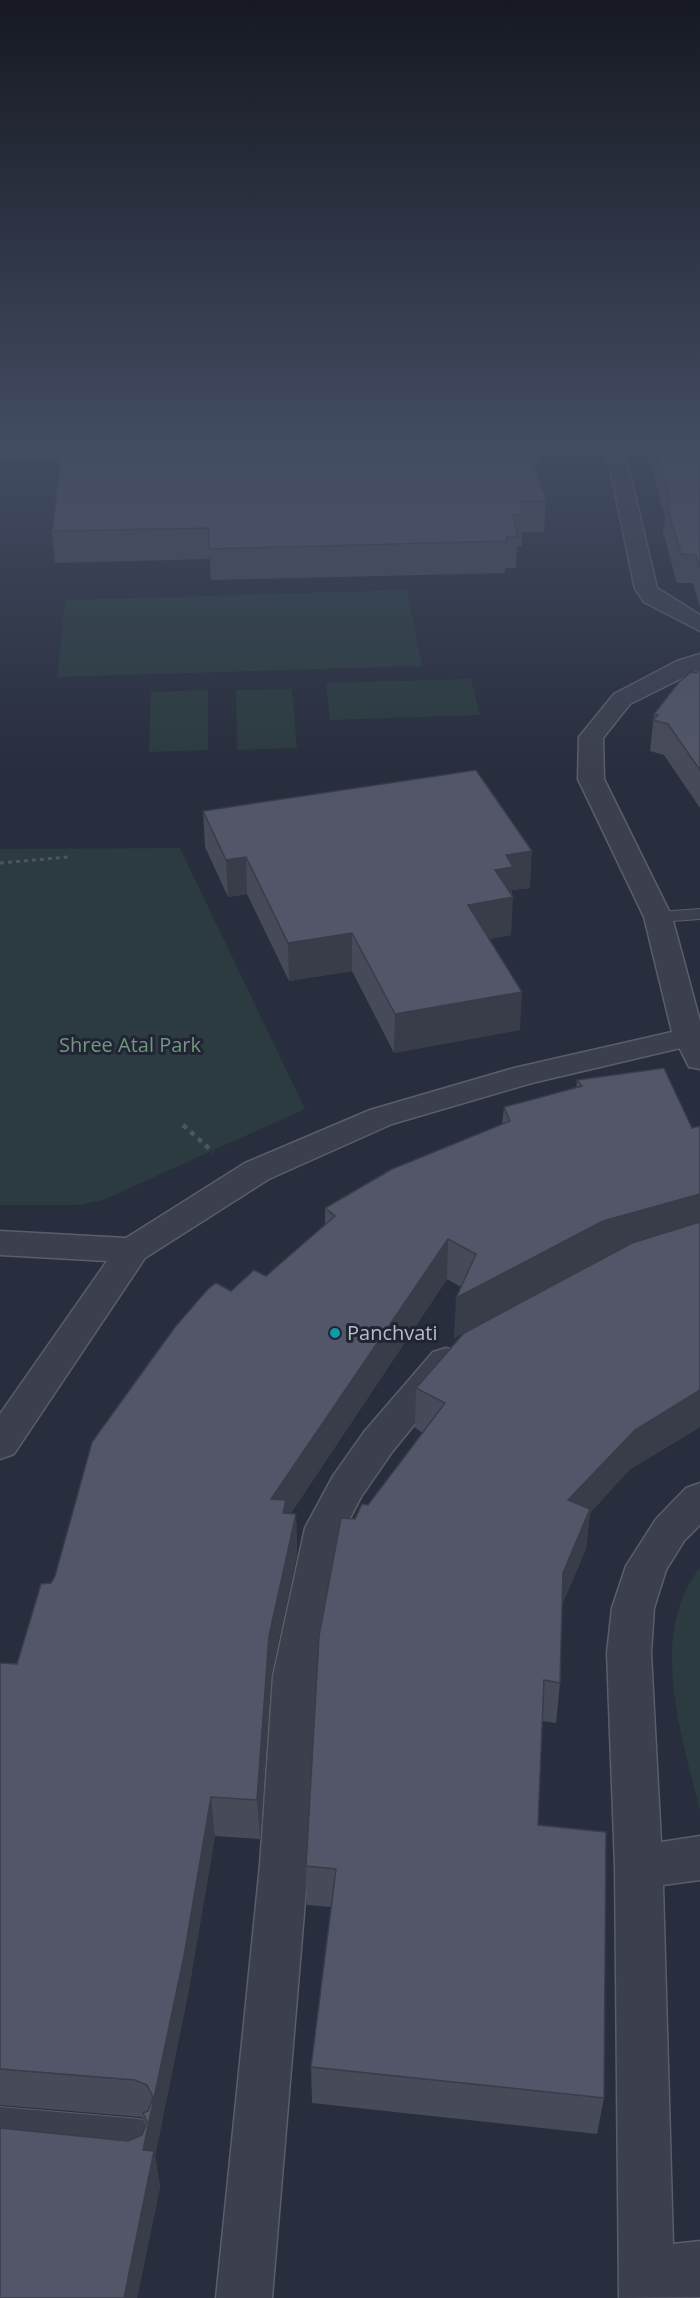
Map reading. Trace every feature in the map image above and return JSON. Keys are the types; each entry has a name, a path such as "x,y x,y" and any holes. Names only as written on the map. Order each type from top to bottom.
{"street":[{"path":"638,551 646,589 652,597 700,624"},
{"path":"0,1444 133,1250 194,1209 257,1172 381,1117 525,1075 696,1045 658,917 591,779 591,737 622,699 685,666 700,661"},
{"path":"0,1243 133,1250"},
{"path":"244,2298 284,1865 295,1676 325,1528 347,1486 378,1442 447,1361 475,1345"},
{"path":"700,1499 670,1530 647,1566 633,1608 629,1653 639,1867 647,2286 700,2269"},
{"path":"639,1867 700,1858"}],"lane":[{"path":"658,917 700,914"},
{"path":"0,2122 137,2147 0,2145"}],"path":[{"path":"0,863 68,857"},
{"path":"183,1125 217,1156"}],"green space":[{"path":"407,590 422,666 57,677 65,600"},
{"path":"471,679 480,715 330,720 326,683"},
{"path":"292,689 297,748 237,750 236,690"},
{"path":"208,690 208,750 149,752 151,692"},
{"name":"Shree Atal Park","path":"180,848 305,1109 103,1200 79,1205 0,1205 0,849"},
{"path":"700,1568 700,1810 678,1719 673,1686 672,1654 675,1623 684,1594"}],"building":[{"path":"680,551 700,551 700,567 696,555 681,554"},
{"path":"700,669 700,770 668,724 653,720 658,715 654,714 679,682 691,672 696,673"},
{"path":"476,770 532,851 506,855 513,867 495,870 513,897 468,905 522,992 395,1014 352,933 288,943 246,857 226,860 203,811"},
{"path":"664,1068 692,1128 700,1126 700,1194 603,1221 456,1298 476,1254 448,1239 271,1499 286,1500 283,1513 296,1514 269,1636 257,1800 211,1797 184,1956 143,2150 154,2151 124,2298 0,2298 0,2128 128,2141 142,2135 147,2122 143,2113 148,2111 153,2097 147,2085 135,2080 0,2069 0,1663 17,1664 41,1584 51,1583 55,1576 92,1442 175,1327 208,1289 216,1283 231,1291 254,1270 266,1276 335,1216 325,1208 392,1169 510,1121 504,1107 582,1086 577,1080"},
{"path":"700,1222 700,1390 635,1430 568,1500 590,1509 563,1573 560,1683 544,1680 538,1825 606,1832 604,2098 311,2067 336,1869 306,1866 319,1636 341,1518 355,1519 362,1504 368,1505 445,1403 416,1388 464,1333 632,1243"}],"place":[{"name":"Panchvati","path":"335,1333"}]}
